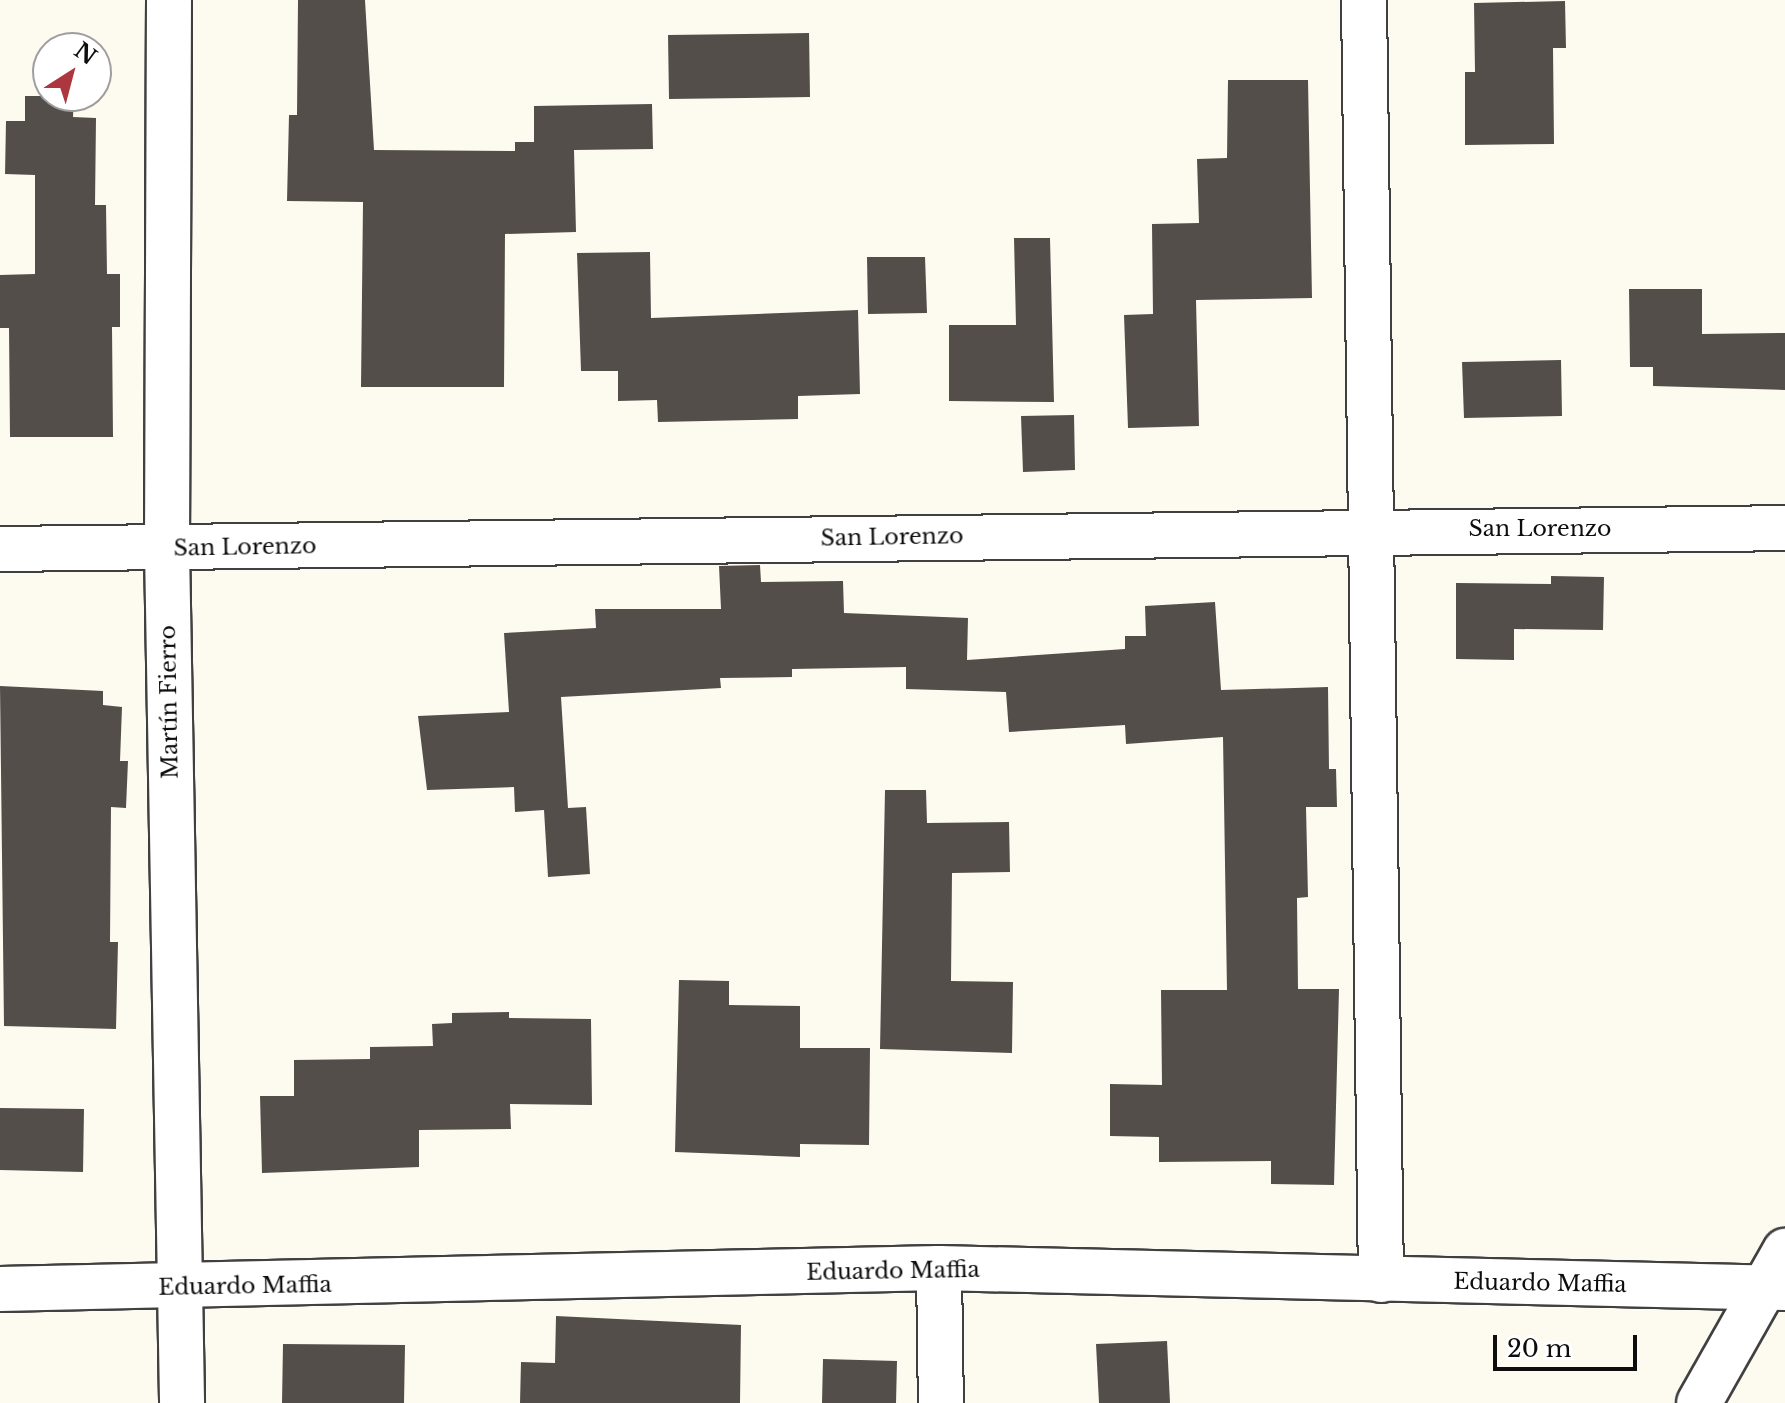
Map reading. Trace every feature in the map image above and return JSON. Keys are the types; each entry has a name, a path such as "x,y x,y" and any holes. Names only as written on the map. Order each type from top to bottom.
{"street":[{"name":"Martín Fierro","path":"169,0 167,549 182,1403"},
{"path":"1364,0 1374,529 1381,1280"},
{"name":"San Lorenzo","path":"0,549 167,549 1374,529 1785,528"},
{"path":"1699,1403 1774,1288 1785,1251"},
{"path":"939,1268 941,1403"},
{"name":"Eduardo Maffia","path":"0,1289 179,1288 939,1268 1774,1288"}],"building":[{"path":"298,0 365,0 374,150 515,151 515,142 534,142 534,106 652,104 653,149 574,150 576,232 505,234 504,387 361,387 363,202 287,201 289,115 297,115"},
{"path":"1565,1 1566,48 1553,48 1554,144 1465,145 1465,72 1475,72 1474,3"},
{"path":"809,33 810,97 669,99 668,35"},
{"path":"1228,80 1308,80 1312,298 1196,300 1199,426 1128,428 1124,315 1153,314 1152,224 1199,223 1197,159 1227,158"},
{"path":"25,96 32,96 32,112 73,112 73,117 96,118 95,205 106,205 107,274 120,274 120,327 112,327 113,437 10,437 9,328 0,328 0,275 35,274 35,175 5,174 6,121 25,121"},
{"path":"1014,238 1050,238 1054,402 949,401 949,325 1016,325"},
{"path":"650,252 651,318 858,310 860,394 798,396 798,419 658,422 657,400 618,401 618,371 581,371 577,253"},
{"path":"867,257 925,257 927,313 868,314"},
{"path":"1629,289 1702,289 1702,334 1785,333 1785,390 1653,386 1653,367 1630,367"},
{"path":"1561,360 1562,416 1464,418 1462,362"},
{"path":"1074,415 1075,470 1023,472 1021,416"},
{"path":"760,565 761,582 843,581 844,613 968,618 967,660 1125,649 1125,636 1146,636 1145,606 1215,602 1221,690 1328,687 1329,769 1336,769 1337,807 1306,807 1308,897 1297,898 1298,989 1339,989 1334,1185 1271,1184 1271,1161 1159,1162 1159,1137 1110,1136 1110,1084 1162,1085 1161,990 1227,990 1223,737 1126,744 1125,725 1009,732 1006,692 906,689 906,667 792,669 792,677 720,678 721,688 561,697 568,808 586,807 590,874 548,877 544,810 515,812 514,787 427,790 418,716 509,712 504,633 596,628 595,609 721,609 719,566"},
{"path":"1551,576 1604,577 1603,630 1514,629 1514,660 1456,659 1456,583 1551,584"},
{"path":"0,686 103,691 103,705 122,707 120,761 128,761 126,808 111,807 110,942 118,942 116,1029 4,1026"},
{"path":"885,790 926,790 927,823 1009,822 1010,872 952,873 951,981 1013,982 1012,1053 880,1049"},
{"path":"679,980 729,981 729,1005 800,1006 800,1048 870,1048 869,1145 800,1144 800,1157 675,1152"},
{"path":"509,1012 509,1018 591,1019 592,1105 510,1104 511,1129 419,1130 419,1167 262,1173 260,1096 294,1096 294,1060 370,1059 370,1047 433,1046 432,1024 452,1023 452,1013"},
{"path":"0,1108 84,1109 83,1172 0,1170"},
{"path":"556,1316 741,1325 740,1403 520,1403 521,1362 555,1363"},
{"path":"1167,1341 1170,1403 1099,1403 1096,1344"},
{"path":"283,1344 405,1345 404,1403 282,1403"},
{"path":"823,1359 897,1361 896,1403 822,1403"}]}
